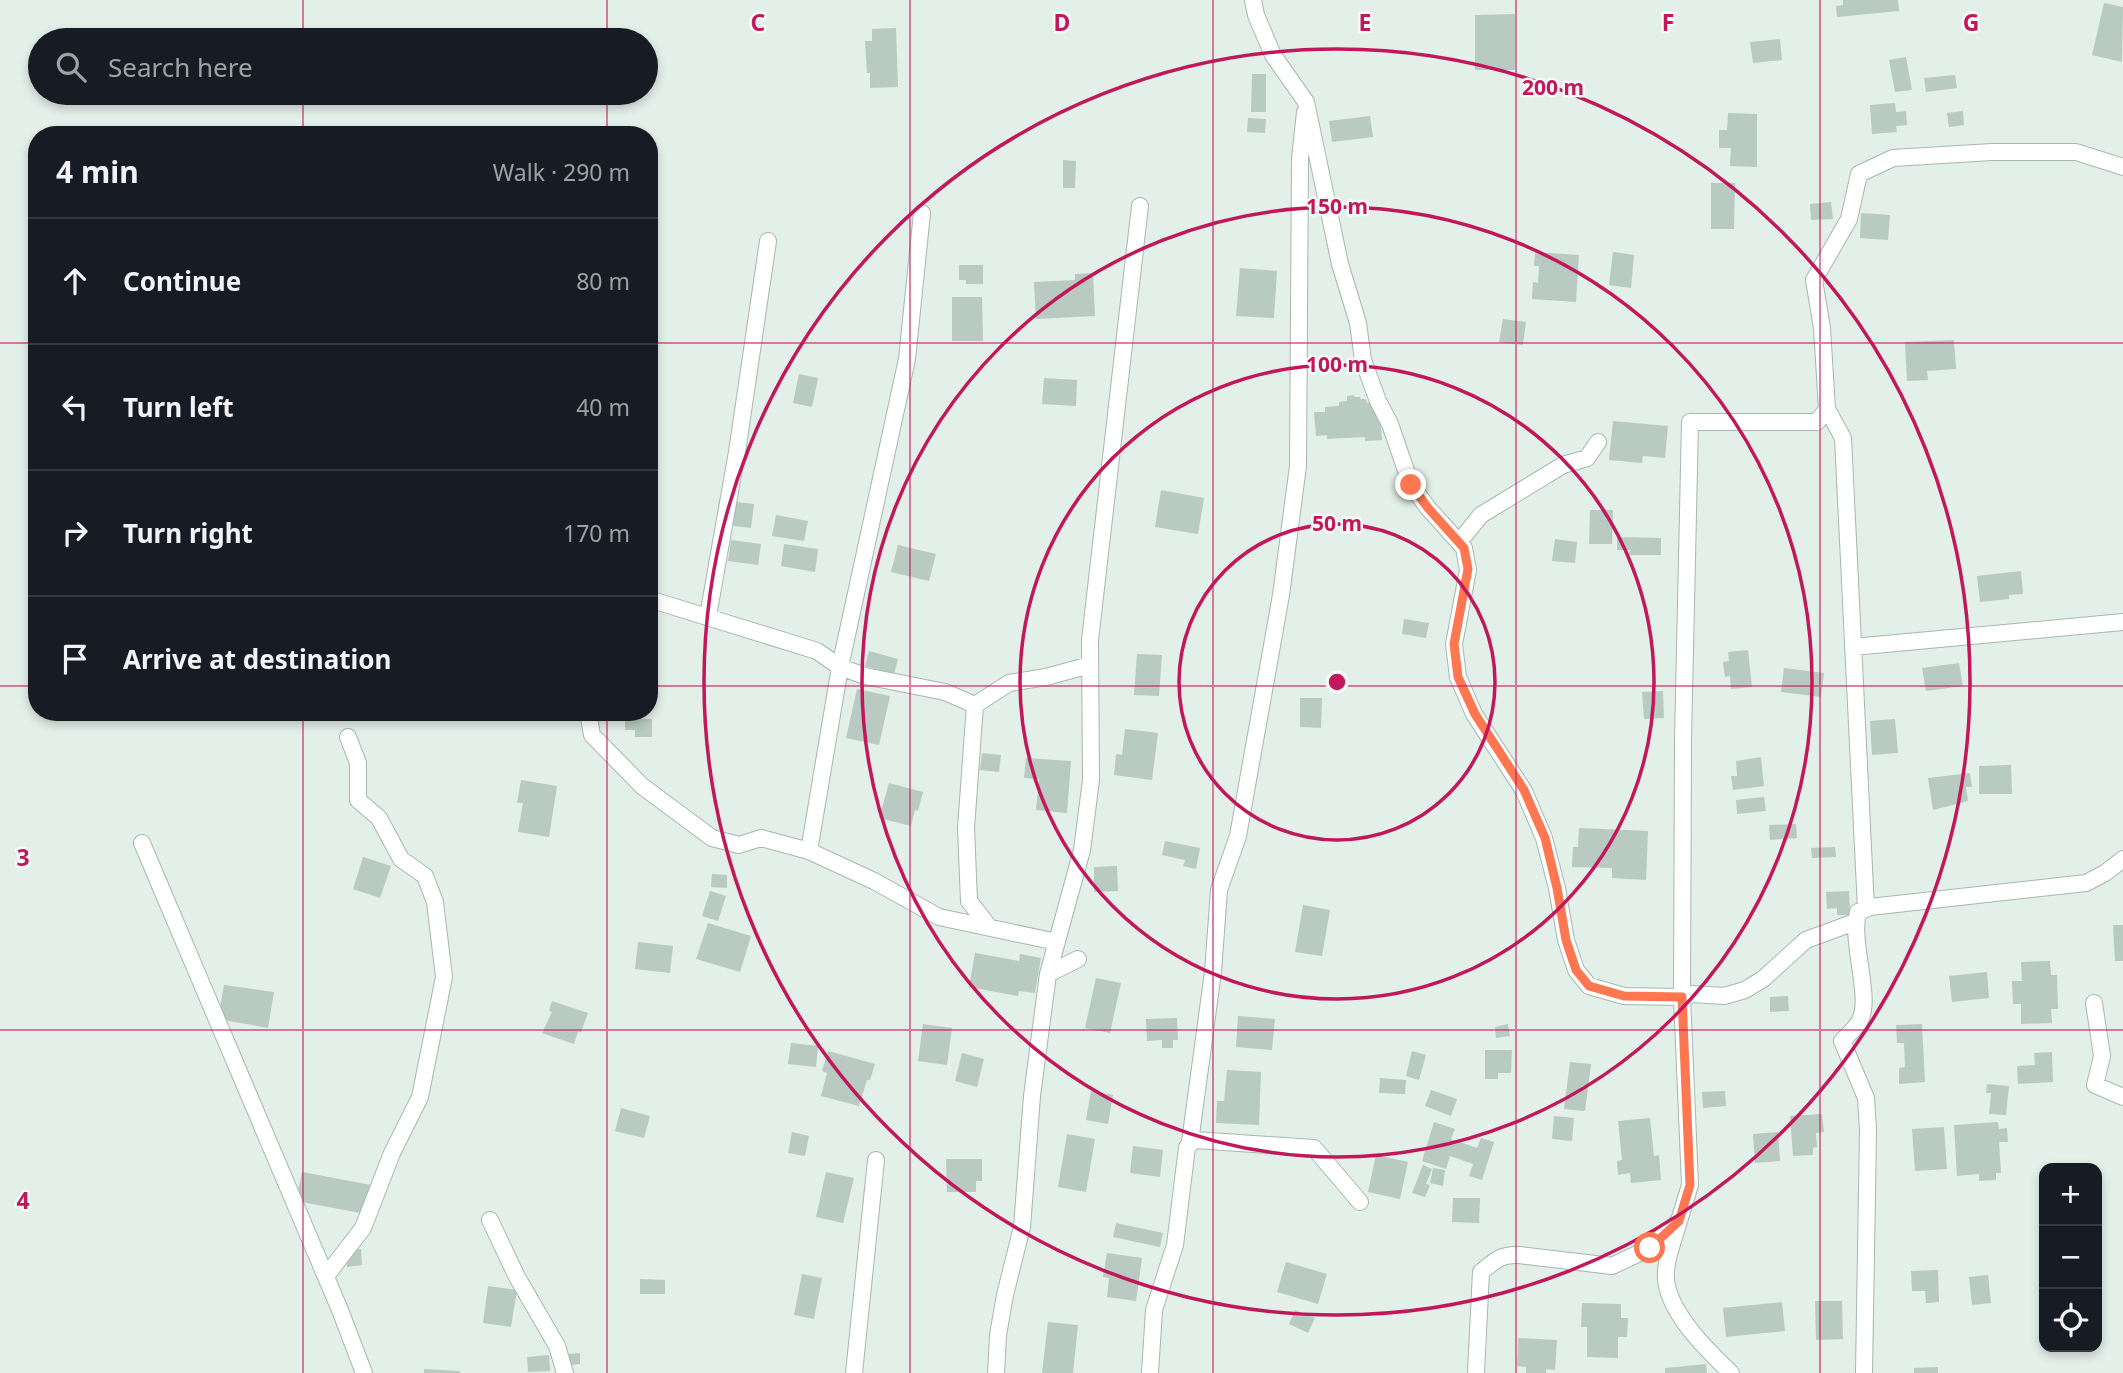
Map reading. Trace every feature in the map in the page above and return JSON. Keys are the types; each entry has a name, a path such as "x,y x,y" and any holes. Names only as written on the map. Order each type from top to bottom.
{"street":[{"path":"1253,0 1256,15 1273,55 1306,102 1340,264 1352,301 1363,360 1374,391 1390,424 1411,485 1464,548 1468,569 1454,644 1458,677 1475,714 1524,790 1545,838 1566,940 1576,970 1589,986 1624,996 1724,996 1745,990 1763,979 1806,940 1855,922"},
{"path":"1150,1373 1154,1310 1175,1245 1187,1147 1190,1142 1213,972 1219,890 1238,836 1281,595 1298,466 1300,159 1306,102"},
{"path":"1866,909 1843,439 1827,409 1822,328 1814,280 1849,219 1859,174 1893,159 1992,152 2076,152 2123,167"},
{"path":"996,1373 1002,1308 1022,1227 1032,1096 1048,974 1082,850 1091,780 1090,640 1140,206"},
{"path":"809,851 840,667 907,359 922,213"},
{"path":"708,616 737,452 768,241"},
{"path":"1731,1373 1702,1345 1679,1312 1666,1285 1668,1261 1690,1185 1682,997 1683,740 1690,422 1817,422 1827,409"},
{"path":"1460,542 1481,515 1563,465 1587,458 1598,442"},
{"path":"658,602 817,651 840,667 865,676 945,692 975,705"},
{"path":"1853,647 2123,622"},
{"path":"975,705 1009,683 1046,677 1090,665"},
{"path":"975,705 965,828 970,901 989,928"},
{"path":"589,721 592,735 642,786 712,838 739,845 761,838 809,851 874,881 939,917 1057,942"},
{"path":"326,1276 363,1228 392,1153 420,1097 444,977 435,901 425,876 401,859 379,818 358,800 358,763 348,737"},
{"path":"142,844 326,1276 364,1373"},
{"path":"1864,1373 1867,1098 1842,1041 1860,1021 1864,1010 1855,922 1858,912 2086,883 2123,859"},
{"path":"1048,974 1079,959"},
{"path":"2094,1003 2102,1056 2095,1085 2123,1097"},
{"path":"1190,1142 1195,1140 1314,1148 1360,1202"},
{"path":"854,1373 876,1160"},
{"path":"1476,1373 1479,1357 1480,1272 1506,1254 1612,1266 1650,1248 1679,1221 1683,1209"},
{"path":"490,1220 516,1277 557,1346 565,1373"}],"building":[{"path":"1843,0 1898,0 1899,11 1837,17 1836,6 1843,5"},
{"path":"2104,3 2123,7 2122,62 2092,55"},
{"path":"1515,14 1515,70 1475,70 1475,15"},
{"path":"896,28 898,87 870,88 865,41 872,41 872,29"},
{"path":"1780,39 1782,60 1753,63 1750,42"},
{"path":"1906,57 1912,90 1895,92 1889,60"},
{"path":"1252,74 1266,74 1266,112 1251,112"},
{"path":"1955,75 1957,88 1926,92 1924,78"},
{"path":"1895,103 1896,112 1906,111 1907,125 1896,126 1897,132 1872,134 1870,105"},
{"path":"1963,111 1964,125 1949,127 1947,113"},
{"path":"1728,113 1757,114 1757,167 1730,166 1731,148 1719,148 1719,130 1727,130"},
{"path":"1370,116 1373,137 1332,142 1329,121"},
{"path":"1248,118 1266,119 1265,133 1247,132"},
{"path":"1063,160 1076,161 1075,188 1063,188"},
{"path":"1711,183 1735,183 1734,229 1711,229"},
{"path":"1831,202 1833,219 1811,220 1810,204"},
{"path":"1861,213 1890,215 1888,240 1860,238"},
{"path":"1535,252 1579,255 1576,302 1532,299 1533,282 1538,283 1539,266 1534,266"},
{"path":"1613,252 1634,255 1631,288 1609,285"},
{"path":"959,265 983,265 983,284 966,284 966,280 959,280"},
{"path":"1240,268 1277,271 1274,318 1236,316"},
{"path":"1093,273 1095,316 1036,319 1034,282 1075,280 1075,274"},
{"path":"952,297 982,297 983,341 952,341"},
{"path":"1503,319 1526,322 1523,345 1499,342"},
{"path":"1954,340 1956,369 1927,371 1928,380 1907,381 1905,342"},
{"path":"799,374 818,378 812,407 793,403"},
{"path":"1044,378 1077,380 1076,406 1042,404"},
{"path":"1347,396 1366,399 1367,403 1379,403 1382,440 1365,441 1365,437 1327,439 1327,435 1316,436 1314,412 1325,412 1325,407 1339,406 1339,402 1347,401"},
{"path":"1613,421 1668,426 1665,458 1643,456 1642,463 1609,460"},
{"path":"1161,490 1204,498 1198,534 1155,527"},
{"path":"719,500 754,504 751,528 716,524"},
{"path":"1590,510 1613,510 1612,544 1589,544"},
{"path":"776,515 808,521 804,541 772,536"},
{"path":"1617,537 1661,538 1661,555 1629,555 1630,550 1617,550"},
{"path":"1555,539 1577,542 1575,563 1552,561"},
{"path":"731,540 761,544 758,565 728,561"},
{"path":"784,544 818,549 815,572 781,566"},
{"path":"898,545 936,554 929,581 891,572"},
{"path":"2021,571 2023,594 2009,595 2009,599 1980,602 1977,576"},
{"path":"1404,619 1429,623 1426,638 1402,634"},
{"path":"1748,650 1752,687 1731,689 1730,676 1725,677 1723,662 1729,661 1728,652"},
{"path":"869,651 898,659 894,674 865,666"},
{"path":"1137,654 1162,655 1159,696 1134,695"},
{"path":"1959,663 1963,686 1926,691 1922,668"},
{"path":"1784,668 1824,673 1821,697 1781,692"},
{"path":"857,689 890,696 879,745 846,738"},
{"path":"1663,691 1664,718 1644,719 1642,692"},
{"path":"1300,698 1322,698 1321,728 1300,727"},
{"path":"1895,719 1898,753 1872,755 1870,721"},
{"path":"625,721 652,721 652,737 635,737 635,730 625,730"},
{"path":"1125,729 1158,733 1152,780 1114,775 1116,754 1122,755"},
{"path":"982,753 1001,755 999,772 980,770"},
{"path":"1761,757 1764,786 1733,790 1731,776 1737,776 1736,761"},
{"path":"1026,758 1071,761 1067,813 1036,810 1039,779 1024,778"},
{"path":"2011,765 2012,794 1979,794 1979,766"},
{"path":"1970,773 1972,787 1966,787 1968,801 1933,810 1928,778"},
{"path":"521,780 557,786 549,837 518,832 523,803 517,803"},
{"path":"889,783 923,792 911,826 879,818"},
{"path":"1764,797 1766,811 1737,814 1736,800"},
{"path":"1796,824 1797,838 1770,840 1769,825"},
{"path":"1579,828 1648,831 1646,880 1612,878 1612,868 1572,867 1573,847 1578,847"},
{"path":"1165,841 1200,848 1196,869 1183,866 1185,860 1162,855"},
{"path":"1835,847 1836,857 1812,858 1811,848"},
{"path":"363,857 391,866 380,898 353,889"},
{"path":"1117,866 1118,891 1094,892 1094,867"},
{"path":"712,874 727,875 727,888 711,887"},
{"path":"710,891 726,896 718,921 702,916"},
{"path":"1849,891 1850,915 1837,915 1837,908 1827,909 1826,892"},
{"path":"1303,905 1330,910 1322,956 1295,952"},
{"path":"708,923 751,936 740,972 696,959"},
{"path":"2113,925 2123,925 2123,961 2115,961"},
{"path":"638,942 673,946 670,973 635,969"},
{"path":"975,953 1019,961 1020,954 1041,958 1035,993 1019,991 1018,996 969,987"},
{"path":"2050,961 2051,975 2057,975 2058,1009 2051,1009 2052,1023 2021,1024 2021,1004 2013,1004 2012,981 2022,981 2021,962"},
{"path":"1987,972 1989,998 1952,1002 1949,976"},
{"path":"1096,978 1121,983 1110,1033 1085,1028"},
{"path":"224,985 274,992 268,1028 218,1019"},
{"path":"1788,996 1789,1011 1770,1012 1770,997"},
{"path":"552,1001 588,1013 574,1044 542,1033 552,1012 549,1011"},
{"path":"1238,1016 1275,1019 1272,1050 1236,1047"},
{"path":"1177,1018 1178,1040 1173,1040 1173,1048 1162,1048 1162,1040 1147,1041 1146,1019"},
{"path":"923,1024 952,1028 947,1065 918,1061"},
{"path":"1508,1024 1510,1036 1496,1038 1495,1027"},
{"path":"1922,1024 1925,1082 1899,1084 1899,1068 1905,1067 1904,1043 1897,1043 1896,1025"},
{"path":"791,1043 818,1046 816,1067 788,1064"},
{"path":"1485,1050 1512,1050 1511,1073 1498,1073 1498,1079 1485,1079"},
{"path":"828,1051 875,1064 859,1106 821,1096 827,1073 822,1071"},
{"path":"1412,1051 1426,1055 1419,1080 1406,1076"},
{"path":"2052,1052 2053,1082 2018,1084 2017,1066 2035,1065 2034,1053"},
{"path":"962,1053 984,1059 977,1087 955,1081"},
{"path":"1570,1062 1591,1064 1585,1111 1564,1109"},
{"path":"1227,1070 1261,1072 1259,1125 1216,1123 1217,1101 1224,1101"},
{"path":"1380,1078 1406,1080 1405,1094 1379,1093"},
{"path":"1987,1084 2009,1086 2006,1115 1989,1114 1991,1093 1986,1093"},
{"path":"1431,1090 1457,1099 1451,1116 1425,1106"},
{"path":"1091,1091 1113,1095 1108,1124 1086,1120"},
{"path":"1725,1091 1726,1106 1703,1108 1702,1092"},
{"path":"621,1108 650,1116 644,1138 615,1131"},
{"path":"1822,1114 1824,1132 1816,1133 1817,1147 1813,1148 1813,1155 1793,1156 1790,1116"},
{"path":"1554,1116 1574,1118 1572,1141 1552,1139"},
{"path":"1650,1118 1654,1156 1659,1155 1661,1180 1631,1183 1630,1173 1618,1175 1617,1161 1622,1160 1618,1121"},
{"path":"1434,1122 1455,1129 1451,1139 1477,1148 1481,1138 1494,1142 1482,1180 1469,1176 1473,1164 1450,1156 1446,1169 1422,1161"},
{"path":"1998,1122 1999,1129 2007,1128 2008,1142 1999,1142 2001,1173 1996,1173 1996,1180 1979,1181 1979,1174 1957,1176 1954,1125"},
{"path":"1944,1127 1947,1169 1915,1171 1912,1129"},
{"path":"792,1132 809,1136 805,1156 788,1153"},
{"path":"1778,1132 1780,1161 1755,1163 1753,1134"},
{"path":"1067,1134 1095,1139 1086,1192 1058,1187"},
{"path":"1133,1146 1163,1150 1160,1177 1130,1173"},
{"path":"1376,1155 1408,1162 1400,1199 1368,1192"},
{"path":"946,1159 982,1159 982,1181 976,1181 976,1192 947,1192"},
{"path":"1423,1165 1432,1169 1426,1184 1430,1185 1425,1197 1412,1193"},
{"path":"1433,1168 1445,1170 1443,1186 1430,1183"},
{"path":"302,1172 371,1185 366,1214 296,1201"},
{"path":"826,1172 854,1178 843,1223 816,1217"},
{"path":"1453,1198 1480,1198 1479,1223 1452,1222"},
{"path":"1116,1223 1163,1233 1160,1247 1113,1237"},
{"path":"361,1249 362,1265 347,1267 345,1250"},
{"path":"1107,1253 1142,1258 1136,1301 1107,1297 1109,1278 1103,1277"},
{"path":"1286,1262 1327,1274 1318,1304 1277,1292"},
{"path":"1938,1270 1939,1302 1926,1303 1925,1291 1912,1291 1911,1271"},
{"path":"802,1274 822,1278 814,1319 794,1315"},
{"path":"1988,1275 1991,1303 1972,1305 1969,1277"},
{"path":"640,1279 665,1280 665,1294 640,1294"},
{"path":"488,1286 517,1290 511,1327 483,1323"},
{"path":"1815,1301 1842,1301 1843,1339 1816,1340"},
{"path":"1782,1302 1785,1331 1726,1337 1723,1308"},
{"path":"1582,1303 1621,1304 1621,1318 1628,1318 1627,1337 1618,1337 1618,1358 1587,1357 1587,1327 1581,1327"},
{"path":"1295,1310 1315,1318 1308,1333 1289,1324"},
{"path":"1048,1322 1078,1325 1073,1373 1042,1373"},
{"path":"1518,1338 1557,1340 1555,1370 1526,1373 1526,1367 1517,1366"},
{"path":"580,1353 580,1364 570,1365 569,1354"},
{"path":"549,1355 550,1371 528,1372 527,1357"},
{"path":"1706,1364 1707,1373 1665,1373 1665,1368"},
{"path":"1938,1367 1938,1373 1914,1373 1914,1368"},
{"path":"424,1369 460,1371 460,1373 424,1373"}],"route":[{"path":"1411,485 1464,548 1468,569 1454,644 1458,677 1475,714 1524,790 1545,838 1566,940 1576,970 1589,986 1624,996 1682,997 1690,1185 1679,1221 1650,1248"}]}
